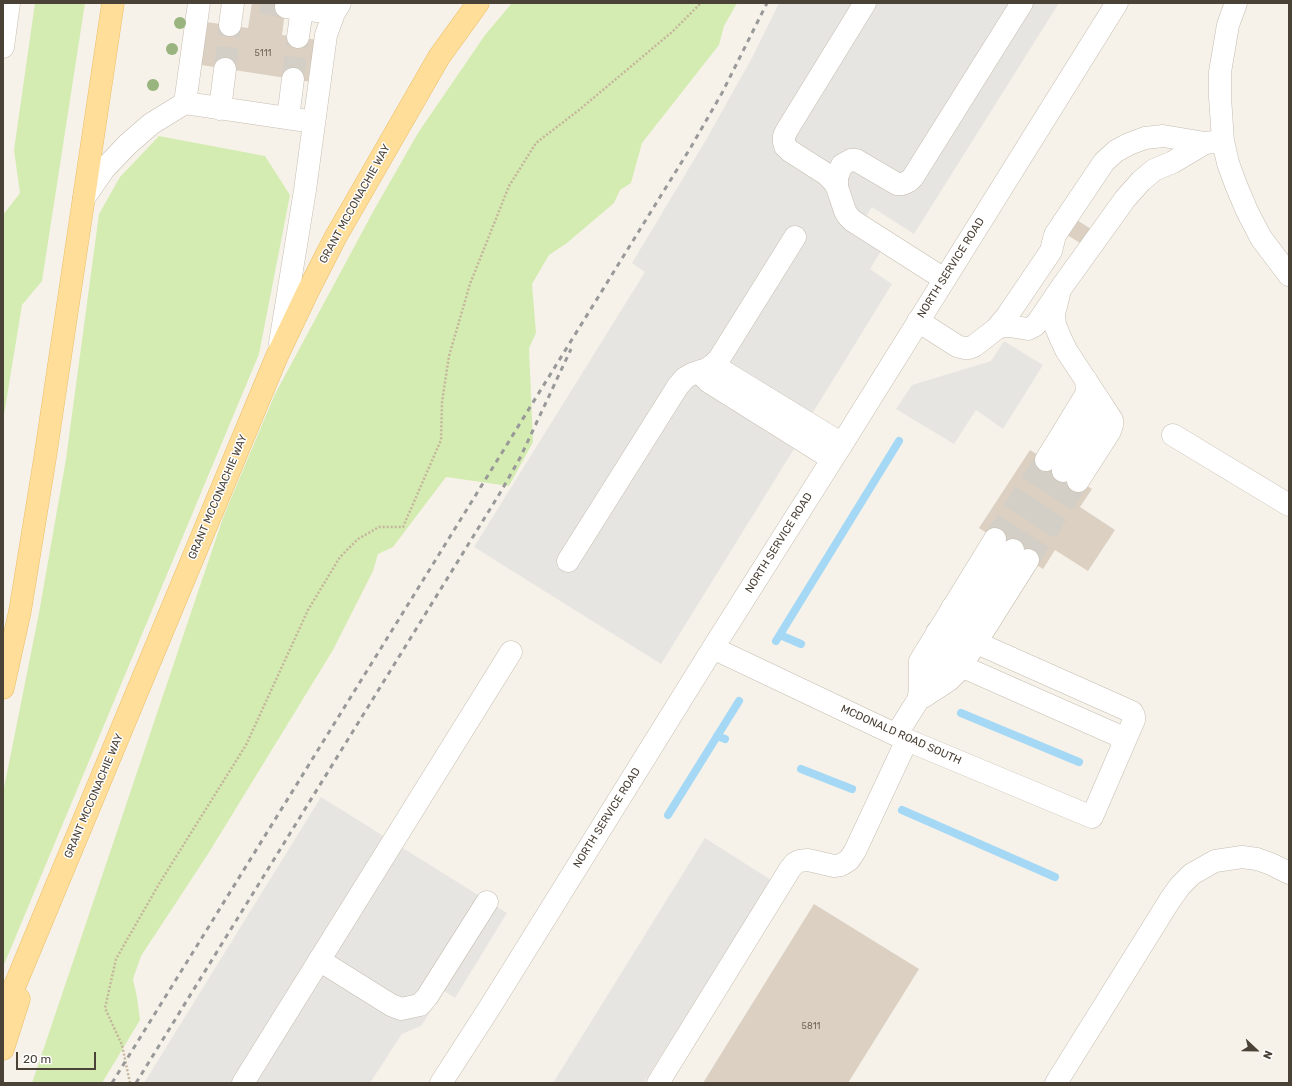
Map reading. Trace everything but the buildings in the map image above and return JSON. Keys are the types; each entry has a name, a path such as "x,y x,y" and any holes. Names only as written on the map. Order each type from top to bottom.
{"main road":[{"path":"3,688 20,610 33,532 113,3"},
{"name":"GRANT MCCONACHIE WAY","path":"3,1014 277,356 334,238 439,58 478,3"},
{"path":"3,1049 52,895"}],"street":[{"path":"3,47 10,3"},
{"path":"185,104 199,3"},
{"path":"230,25 233,3"},
{"path":"865,3 787,130 784,136 785,146 790,151 826,174 834,182 845,211 853,221 948,273"},
{"path":"837,188 837,177 842,166 850,160 856,160 897,184 909,182 1022,3"},
{"name":"NORTH SERVICE ROAD","path":"441,1083 499,993 1116,3"},
{"path":"1236,3 1228,25 1220,72 1220,97 1214,142 1228,163 1247,211 1261,238 1289,275"},
{"path":"277,356 306,190 326,34 337,8 294,8 298,37"},
{"path":"220,109 225,69"},
{"path":"288,118 293,79"},
{"path":"84,198 104,169 128,144 151,124 185,104 314,122"},
{"path":"996,330 1051,251 1055,235 1104,162 1116,151 1145,138 1163,136 1214,142"},
{"path":"918,321 957,346 964,348 974,346 1003,326 1028,329 1034,326 1124,199 1141,181 1154,170 1214,142"},
{"path":"568,561 678,386 685,378 706,368 719,359 796,237"},
{"path":"1061,288 1054,314 1056,325 1066,350 1086,380 1099,400 1100,409 1062,470 1087,392 1086,380"},
{"path":"706,368 703,376 709,382 837,451"},
{"path":"1173,435 1289,505"},
{"path":"658,1083 795,863 808,860 834,866 841,865 849,860 855,852 917,702 1012,550"},
{"path":"960,633 1132,712 1134,716 1128,734 1122,742 1117,735 960,633"},
{"name":"MCDONALD ROAD SOUTH","path":"713,648 902,737 1092,817 1128,734"},
{"path":"243,1083 511,652"},
{"path":"1056,1083 1170,900 1180,886 1192,874 1215,861 1242,857 1257,858 1289,873"},
{"path":"319,960 391,1005 402,1009 420,1005 427,997 487,902"}],"path":[{"path":"130,1083 122,1045 105,1008 116,959 159,884 246,745 308,610 340,557 358,539 379,527 402,527 441,440 442,402 448,356 470,284 510,186 536,144 672,32 702,3"}],"green space":[{"path":"35,3 85,3 42,281 22,305 3,421 3,215 20,193 14,150"},
{"path":"512,3 737,3 724,26 719,45 642,143 631,183 620,190 614,203 567,243 549,255 532,284 536,333 529,348 533,442 509,486 446,477 393,547 378,554 373,571 333,650 208,854 141,956 133,979 140,1020 102,1083 32,1083 224,515 275,394 374,210 418,133 485,35"},
{"path":"159,136 265,156 290,195 259,354 3,967 3,793 39,613 66,459 99,214 120,177"}],"shaded area":[{"path":"779,3 1059,3 914,234 872,207 857,232 883,248 870,269 892,284 812,414 773,390 752,422 794,449 661,664 474,547 645,272 632,263 707,138 753,56"},
{"path":"1004,341 1043,365 1003,429 976,410 954,444 896,409 912,385 991,361"},
{"path":"321,797 507,913 455,998 444,991 421,1026 402,1034 370,1083 144,1083"},
{"path":"705,838 771,880 644,1083 553,1083"}],"waterway":[{"path":"776,641 899,441"},
{"path":"780,635 801,644"},
{"path":"668,815 739,701"},
{"path":"961,713 1079,762"},
{"path":"717,736 725,739"},
{"path":"801,769 852,789"},
{"path":"902,810 1055,877"}],"tunnel":[{"path":"261,3 286,7"},
{"path":"225,69 230,25"},
{"path":"293,79 298,37"},
{"path":"995,539 1046,460"},
{"path":"1013,550 1063,471"},
{"path":"1028,560 1078,481"}],"railway":[{"path":"112,1083 691,147 722,93 767,3"},
{"path":"136,1083 500,493 520,458 571,349"}]}
